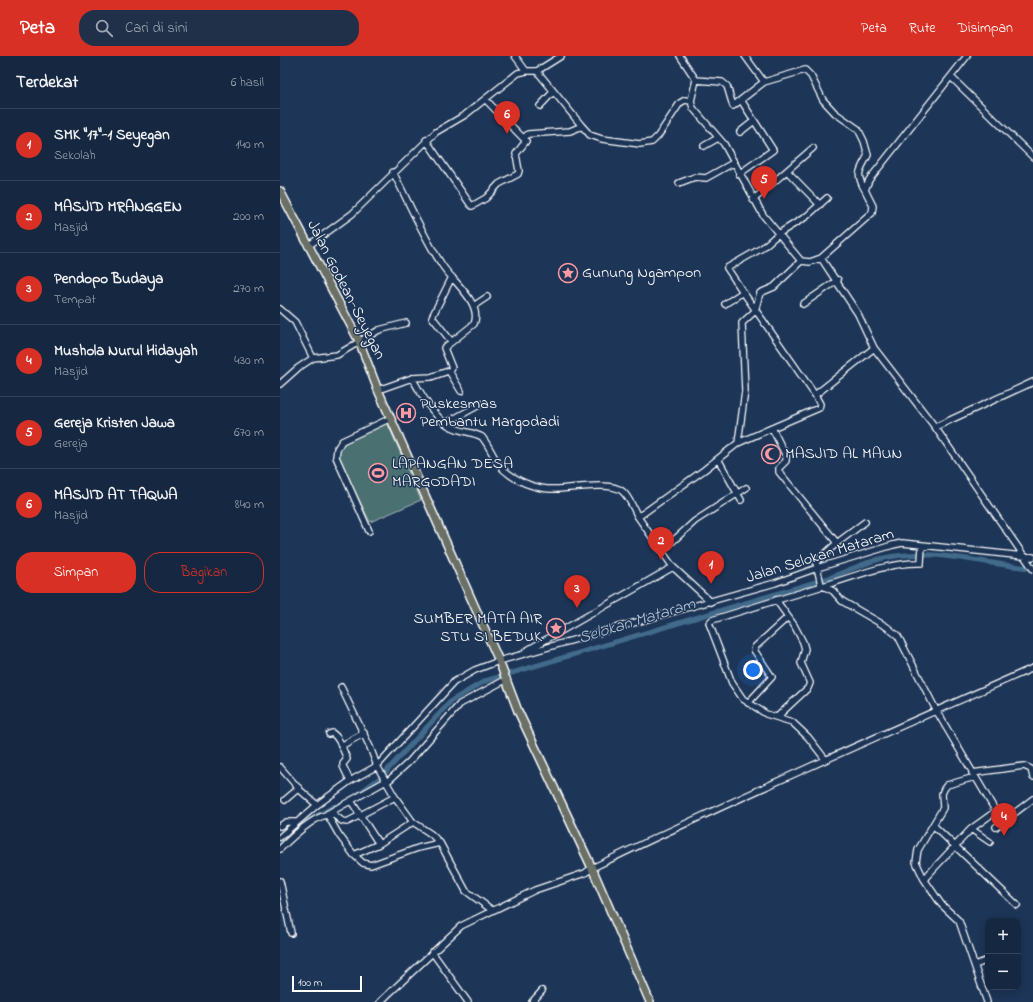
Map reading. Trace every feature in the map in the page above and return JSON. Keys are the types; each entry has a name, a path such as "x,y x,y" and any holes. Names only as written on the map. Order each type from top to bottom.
{"main road":[{"name":"Jalan Godean-Seyegan","path":"280,191 359,341 378,390 500,663 518,711 592,868 650,1002"}],"street":[{"path":"515,56 526,71"},
{"path":"308,246 352,214 393,172 436,132 458,120 518,73 526,71 538,72 561,56"},
{"path":"680,56 696,80 692,101 693,108 724,144 753,200 778,234 801,261 810,262 821,258 872,213 873,206 858,178 859,172 868,155 864,141 858,129 835,114 823,100 808,72 802,69 764,82 735,105 731,105 727,86 722,82 696,80"},
{"path":"745,56 764,82"},
{"path":"865,190 872,175 967,56"},
{"path":"538,72 590,135 602,140 640,144 647,143 656,139 680,103 685,100 692,101"},
{"path":"950,77 1033,157"},
{"path":"540,106 553,92"},
{"path":"426,140 472,206 486,198 499,184 518,174 519,171 516,154 526,142 524,138 485,99"},
{"path":"739,174 773,150 740,100"},
{"path":"740,132 754,121"},
{"path":"524,138 528,134 570,132 582,126"},
{"path":"704,146 718,138"},
{"path":"753,200 813,148"},
{"path":"679,183 695,177 706,178 734,163"},
{"path":"787,171 820,204"},
{"path":"378,390 412,378 430,377 449,371 452,368 444,351 445,346 474,324 475,305 442,265 393,172"},
{"path":"638,517 738,443 819,408 820,404 815,395 755,311 727,268 759,250 778,234 807,216 827,198"},
{"path":"821,258 838,280 858,314 874,348 935,427 1033,569"},
{"path":"738,443 745,391 745,366 741,326 744,320 755,311 760,293 774,287 801,261"},
{"path":"451,342 432,317 452,277"},
{"path":"803,304 838,280"},
{"path":"725,304 742,292"},
{"path":"475,305 487,297"},
{"path":"280,309 295,322 313,358"},
{"path":"280,384 298,368 313,358 337,355 379,330 406,323"},
{"path":"815,395 874,348"},
{"path":"449,371 461,391"},
{"path":"412,378 430,406 446,424 456,429 482,437 501,467 509,474 522,481 554,490 586,486 618,489 625,493 638,517 674,567 711,602"},
{"path":"935,427 1033,382"},
{"path":"446,424 481,404"},
{"path":"369,531 336,457 337,449 342,442 391,418"},
{"path":"772,428 786,456 786,461 779,468 779,472 837,543"},
{"path":"718,459 741,490 741,500"},
{"path":"662,551 694,521 741,490"},
{"path":"865,522 816,561 818,575 822,585 833,591 842,602 894,632 936,710 1002,822"},
{"name":"Jalan Selokan Mataram","path":"280,837 295,822 350,781 379,769 454,682 475,670 500,663 517,656 775,583 817,568 902,543 922,548 1033,557"},
{"path":"825,759 813,742 795,725 766,714 748,703 732,683 709,622 822,585 897,565 921,563 922,548"},
{"path":"517,656 674,567"},
{"path":"776,600 803,642 805,649 801,663 810,683 808,688 777,717"},
{"path":"748,703 772,677 754,650 755,647 788,617"},
{"path":"380,1002 461,926 492,910 535,890 585,873 592,868 825,759 1033,668"},
{"path":"280,849 301,828 386,780 409,762 460,704 506,678"},
{"path":"341,687 364,733 379,769 395,797 413,822 440,843 466,892 492,910"},
{"path":"341,746 364,733"},
{"path":"328,734 334,734 341,746 347,759 343,764 350,781"},
{"path":"987,1002 976,965 959,921 941,904 916,865 915,857 943,808 942,794 947,785 974,775 1024,766 1031,769 1033,777"},
{"path":"280,767 317,805"},
{"path":"285,800 299,788"},
{"path":"327,814 333,814 342,821 347,822 395,797"},
{"path":"996,827 1033,799"},
{"path":"351,801 379,844"},
{"path":"924,879 971,829 996,811"},
{"path":"327,814 339,835 359,852 363,863 371,865 418,848 440,843"},
{"path":"280,826 286,822 295,822"},
{"path":"359,852 379,844 413,822"},
{"path":"933,825 1017,905"},
{"path":"971,829 990,842"},
{"path":"280,881 291,933"},
{"path":"432,952 468,1002"},
{"path":"976,965 985,961"},
{"path":"532,1002 542,991"}],"green space":[{"name":"LAPANGAN DESA MARGODADI","path":"386,420 421,500 370,522 333,446"}],"waterway":[{"name":"Selokan Mataram","path":"358,794 381,777 451,701 485,681 829,578 863,564 884,558 921,554 1033,568"},
{"name":"Selokan Mataram","path":"280,845 302,824 335,806"}],"place":[{"name":"MASJID AT TAQWA","path":"507,134"},
{"name":"Gereja Kristen Jawa","path":"764,199"},
{"name":"Gunung Ngampon","path":"568,273"},
{"name":"Puskesmas Pembantu Margodadi","path":"406,413"},
{"name":"MASJID AL MAUN","path":"771,454"},
{"name":"LAPANGAN DESA MARGODADI","path":"378,473"},
{"name":"MASJID MRANGGEN","path":"661,560"},
{"name":"SMK \"17\"-1 Seyegan","path":"711,584"},
{"name":"Pendopo Budaya","path":"577,608"},
{"name":"SUMBER MATA AIR STU SI BEDUK","path":"556,628"},
{"name":"Mushola Nurul Hidayah","path":"1004,836"}]}
